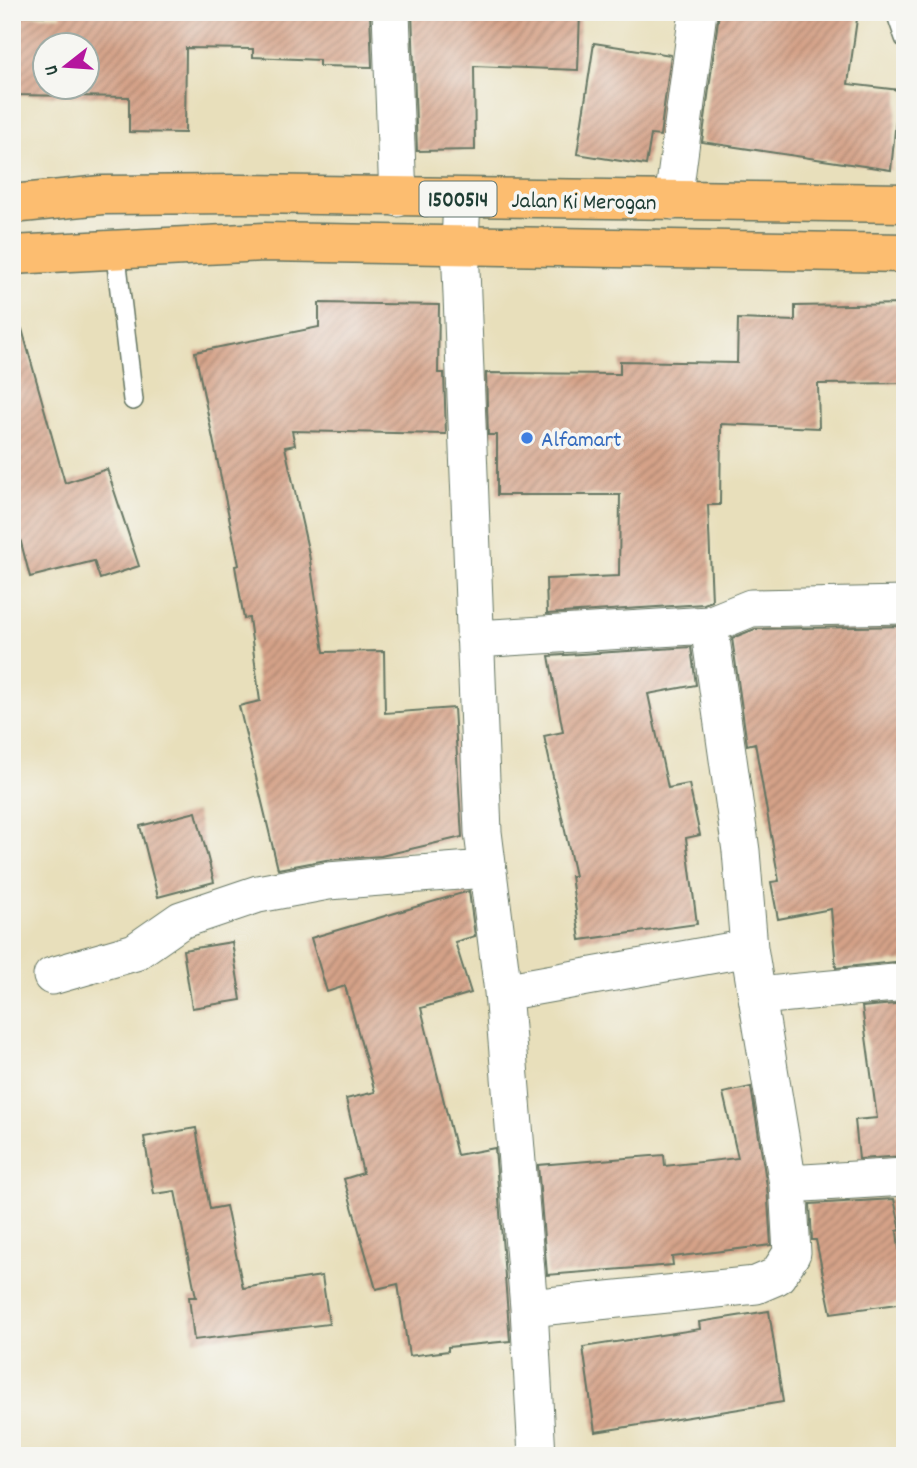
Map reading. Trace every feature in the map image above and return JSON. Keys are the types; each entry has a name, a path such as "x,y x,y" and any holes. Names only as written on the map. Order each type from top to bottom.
{"highway":[{"name":"Jalan Ki Merogan","path":"12,204 102,195 905,203"},
{"name":"Jalan Ki Merogan","path":"12,255 115,247 264,242 905,253"}],"street":[{"path":"391,12 398,198"},
{"path":"673,201 698,12"},
{"path":"462,199 460,244 485,869 503,992 529,1308 537,1456"},
{"path":"475,639 709,625 751,608 905,605"},
{"path":"529,1308 757,1285 777,1276 792,1253 788,1184 749,948 741,851 709,625"},
{"path":"52,976 135,953 181,920 258,894 328,881 485,869"},
{"path":"503,992 749,948"},
{"path":"758,996 905,982"},
{"path":"788,1184 905,1177"}],"lane":[{"path":"896,12 905,38"},
{"path":"115,247 133,400"}],"building":[{"path":"61,12 370,12 372,67 319,66 319,60 253,57 253,49 186,48 185,133 129,132 129,97 102,97 102,32 32,32 32,95 16,95 12,15 61,16"},
{"path":"412,12 580,12 578,70 474,66 475,150 417,151"},
{"path":"719,12 858,12 848,84 899,90 891,170 702,142"},
{"path":"594,43 671,55 660,136 651,135 646,165 577,154"},
{"path":"319,303 439,305 438,373 444,373 446,434 292,431 295,445 285,447 309,554 324,652 384,651 385,713 454,708 462,837 381,856 326,860 278,869 239,706 260,701 249,618 244,619 235,566 239,565 195,352 319,327"},
{"path":"905,304 905,383 818,384 819,428 721,424 720,505 708,505 712,601 704,604 547,614 546,579 619,576 620,495 497,495 497,435 488,435 486,373 620,374 620,361 737,363 738,319 795,321 795,306"},
{"path":"22,329 65,483 107,469 139,566 100,579 94,561 30,577 12,508 12,331"},
{"path":"905,626 905,961 836,968 831,909 778,919 771,882 779,881 755,743 747,745 732,638 755,629"},
{"path":"691,647 696,685 648,694 668,788 689,784 700,835 686,838 697,924 580,940 571,876 575,876 544,736 563,732 549,656"},
{"path":"196,812 214,882 158,897 140,826"},
{"path":"469,891 475,936 455,942 471,993 421,1008 457,1155 495,1148 510,1341 448,1347 448,1351 409,1356 398,1284 376,1289 344,1179 363,1173 346,1099 375,1092 345,986 327,992 311,938"},
{"path":"232,942 241,1000 192,1008 183,950"},
{"path":"905,1003 905,1156 859,1159 855,1120 877,1118 862,1007"},
{"path":"751,1087 767,1186 771,1245 672,1257 673,1265 547,1275 538,1165 664,1155 665,1166 738,1158 723,1093"},
{"path":"196,1128 210,1209 226,1206 243,1288 322,1276 329,1324 194,1340 189,1297 196,1297 175,1191 154,1194 144,1137"},
{"path":"894,1199 901,1230 897,1231 905,1303 831,1313 816,1240 812,1240 810,1204"},
{"path":"769,1311 783,1402 595,1432 583,1347 700,1329 699,1322"}],"place":[{"name":"Alfamart","path":"527,438"}]}
